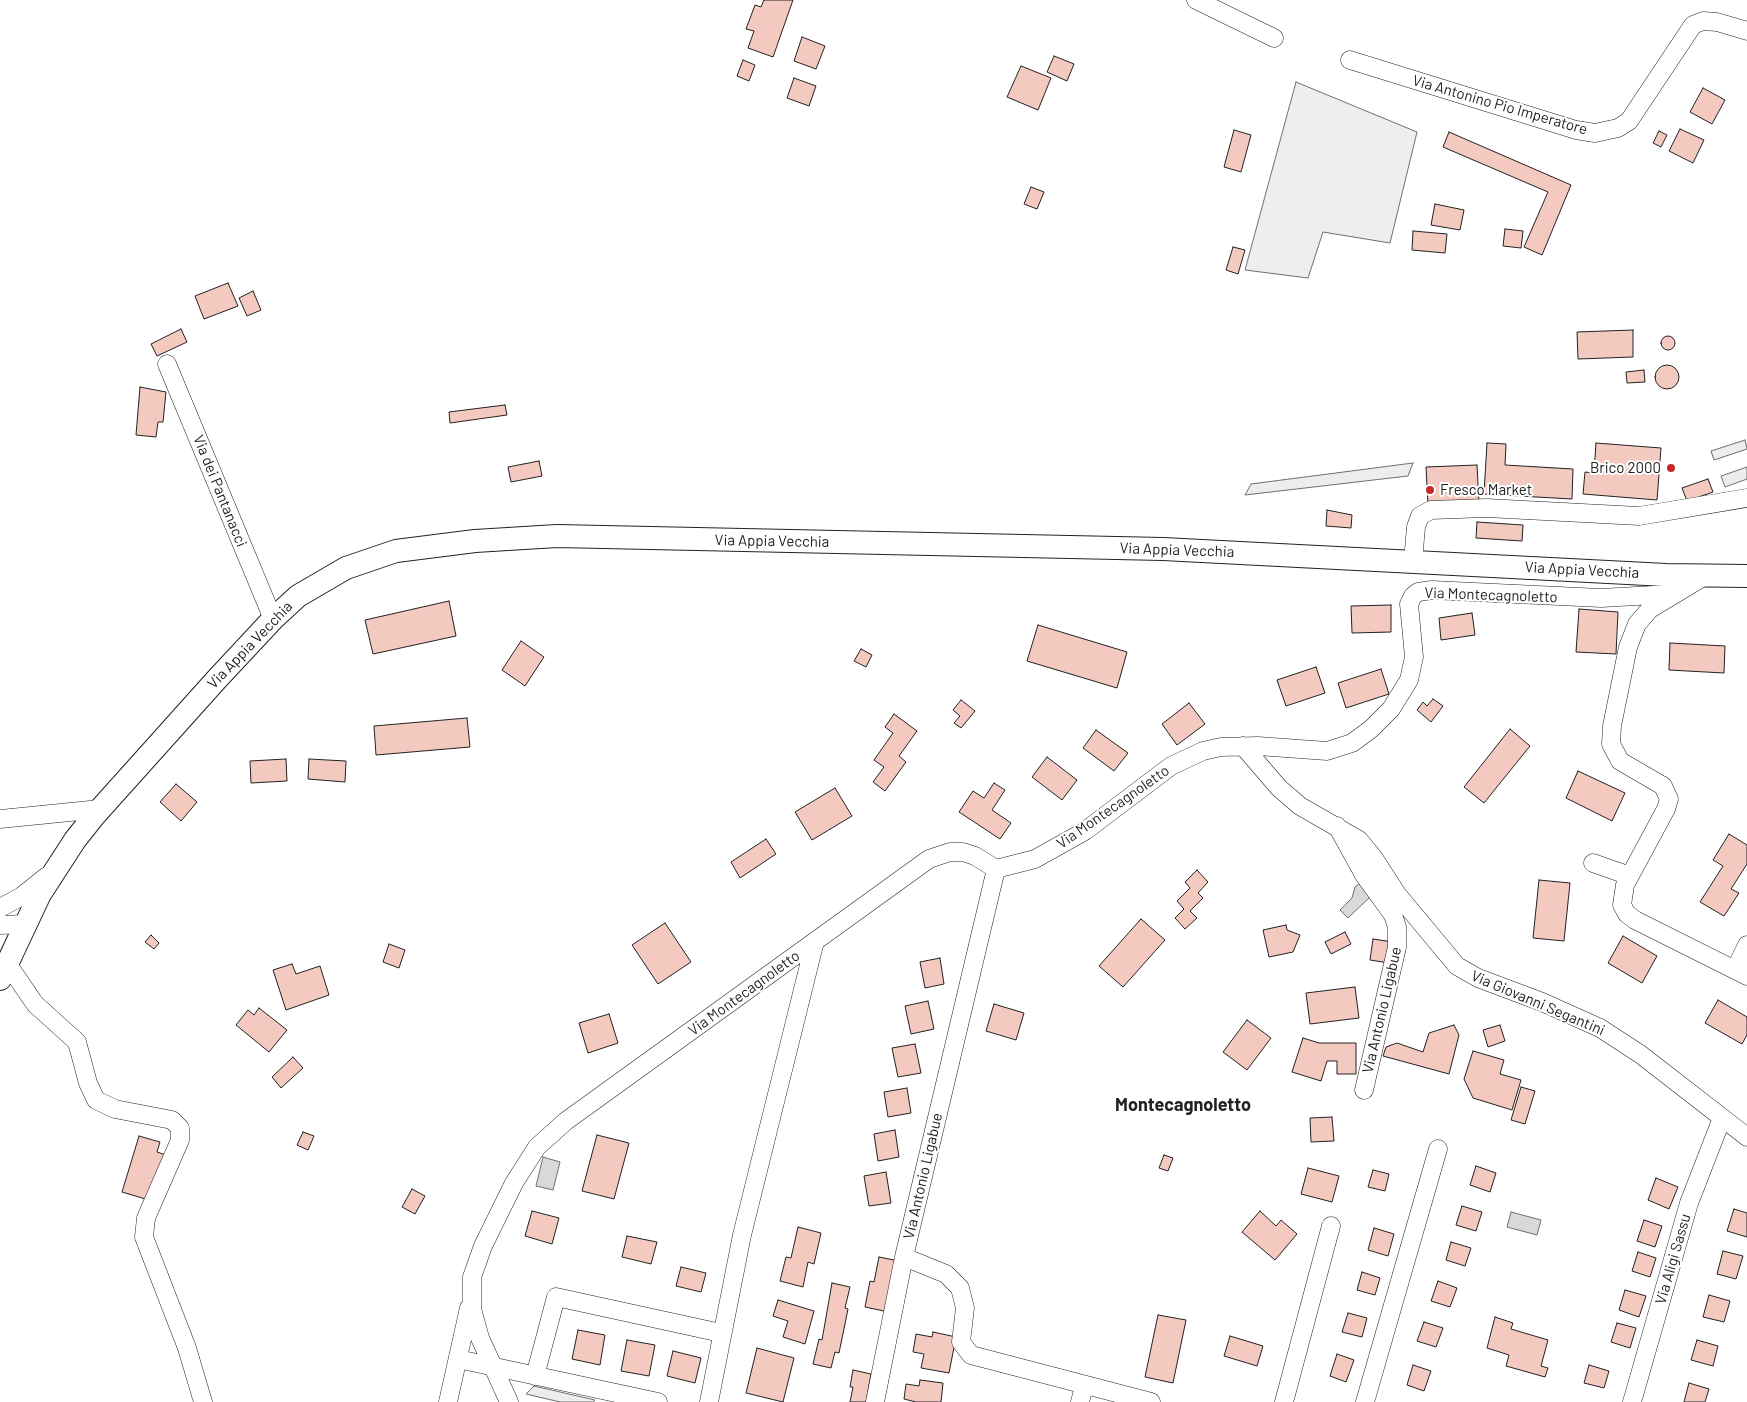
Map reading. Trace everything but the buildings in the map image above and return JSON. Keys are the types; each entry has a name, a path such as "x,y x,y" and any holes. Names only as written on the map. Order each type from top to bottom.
{"main road":[{"name":"Via Appia Vecchia","path":"3,971 18,927 56,867 100,809 273,619 298,596 346,568 374,557 422,547 526,537 1163,549 1703,576 1747,576"}],"street":[{"path":"1196,0 1274,38"},
{"name":"Via Antonino Pio Imperatore","path":"1350,60 1576,130 1600,133 1618,128 1629,121 1693,26 1702,21 1717,22 1747,31"},
{"name":"Via dei Pantanacci","path":"167,364 273,619"},
{"path":"1413,561 1416,527 1420,516 1431,510 1487,508 1639,516 1747,498"},
{"path":"1703,576 1650,609 1634,630 1612,726 1612,744 1616,756 1625,764 1663,786 1669,799 1666,809 1630,876 1621,899 1627,914 1741,973 1747,944"},
{"name":"Via Montecagnoletto","path":"509,1402 480,1338 471,1300 472,1277 479,1254 514,1183 537,1147 566,1121 929,859 940,854 963,852 975,856 996,869 1034,858 1074,838 1182,759 1212,749 1243,746 1327,751 1352,743 1371,729 1395,705 1409,680 1414,657 1409,604 1412,596 1418,592 1432,590 1601,598 1672,594"},
{"name":"Via Giovanni Segantini","path":"1243,746 1279,788 1300,806 1338,826 1363,844 1397,894 1457,966 1478,978 1542,1002 1600,1028 1640,1054 1747,1137"},
{"path":"0,819 100,809"},
{"name":"Via Antonio Ligabue","path":"1338,826 1364,875 1393,915 1398,933 1364,1090"},
{"path":"1593,863 1630,876"},
{"path":"1,907 41,882 56,867"},
{"name":"Via Antonio Ligabue","path":"996,869 904,1257 946,1274 960,1288 965,1308 961,1342 970,1355 1082,1394 1151,1402"},
{"path":"0,926 18,927 24,909 1,907"},
{"path":"709,1402 721,1333 749,1203 815,941"},
{"path":"3,971 76,1042 88,1083 96,1100 115,1109 172,1120 180,1128 180,1140 146,1218 144,1237 188,1348 203,1402"},
{"name":"Via Aligi Sassu","path":"1632,1402 1684,1220 1722,1118"},
{"path":"1365,1402 1438,1149"},
{"path":"1284,1402 1331,1226"},
{"path":"875,1402 904,1257"},
{"path":"535,1376 556,1297 721,1333"},
{"path":"448,1402 471,1300"},
{"path":"458,1359 658,1402"}],"shaded area":[{"path":"1296,82 1417,132 1390,243 1323,232 1308,278 1245,270"},
{"path":"1745,440 1747,449 1714,460 1711,451"},
{"path":"1413,463 1408,476 1245,495 1251,484"},
{"path":"1747,467 1747,479 1725,487 1721,476"},
{"path":"1360,883 1371,896 1348,918 1340,910 1352,898 1355,887"},
{"path":"543,1157 560,1162 553,1190 536,1186"},
{"path":"1511,1212 1541,1220 1537,1235 1507,1227"},
{"path":"534,1386 595,1400 593,1402 560,1402 526,1394"}],"place":[{"name":"Brico 2000","path":"1671,468"},
{"name":"Fresco Market","path":"1430,490"}],"district":[{"name":"Montecagnoletto","path":"1183,1105"}]}
